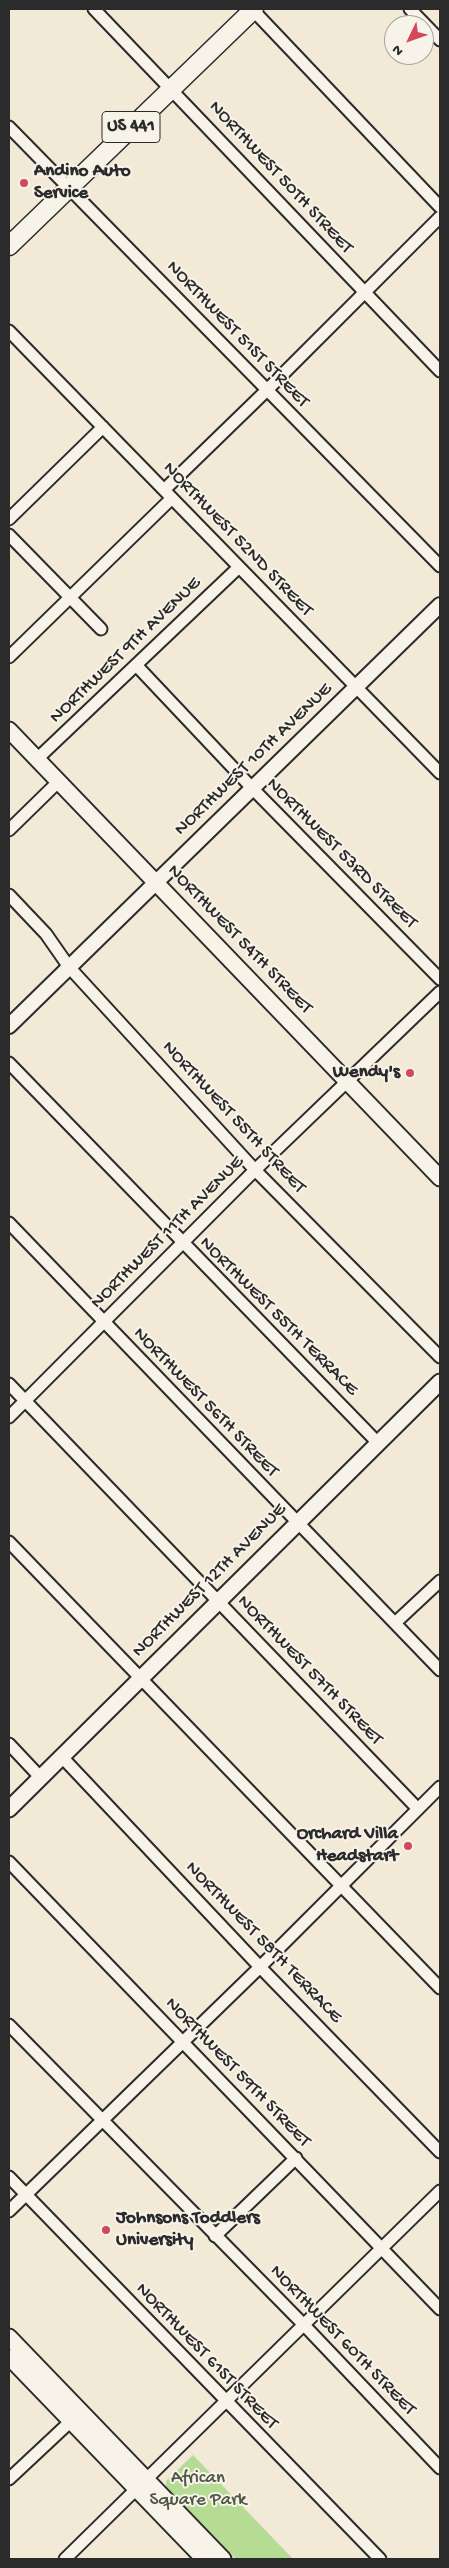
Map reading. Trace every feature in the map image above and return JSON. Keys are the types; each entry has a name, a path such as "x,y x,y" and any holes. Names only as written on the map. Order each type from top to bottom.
{"main road":[{"name":"US 441","path":"9,246 253,9"},
{"name":"NORTHWEST 54TH STREET","path":"9,730 440,1178"},
{"name":"NORTHWEST 12TH AVENUE","path":"9,1809 440,1382"},
{"path":"9,2337 141,2484 204,2559"},
{"path":"9,2357 71,2421 223,2559"}],"street":[{"name":"NORTHWEST 50TH STREET","path":"94,9 440,371"},
{"path":"253,9 440,206"},
{"path":"410,9 440,40"},
{"name":"NORTHWEST 51ST STREET","path":"9,127 440,566"},
{"path":"9,657 267,390 440,217"},
{"name":"NORTHWEST 52ND STREET","path":"9,331 440,773"},
{"path":"9,519 103,427"},
{"path":"9,535 68,598 101,628"},
{"name":"NORTHWEST 9TH AVENUE","path":"37,760 239,567"},
{"name":"NORTHWEST 10TH AVENUE","path":"9,1026 440,605"},
{"name":"NORTHWEST 53RD STREET","path":"136,665 253,789 440,979"},
{"path":"9,830 58,782"},
{"name":"NORTHWEST 55TH STREET","path":"9,896 46,934 69,967 255,1170 440,1357"},
{"name":"NORTHWEST 11TH AVENUE","path":"9,1417 255,1170 348,1083 440,992"},
{"name":"NORTHWEST 55TH TERRACE","path":"9,1063 182,1244 378,1444"},
{"name":"NORTHWEST 56TH STREET","path":"9,1223 297,1524 440,1670"},
{"name":"NORTHWEST 57TH STREET","path":"9,1384 418,1809"},
{"path":"9,1542 440,1988"},
{"path":"395,1623 440,1581"},
{"path":"9,1744 41,1778"},
{"name":"NORTHWEST 58TH TERRACE","path":"62,1757 260,1968 440,2152"},
{"path":"9,2211 260,1968 341,1884 440,1787"},
{"name":"NORTHWEST 59TH STREET","path":"9,1862 440,2308"},
{"name":"NORTHWEST 60TH STREET","path":"9,2024 304,2325 440,2468"},
{"path":"215,2236 296,2158"},
{"name":"NORTHWEST 61ST STREET","path":"9,2177 225,2402 380,2559"},
{"path":"65,2559 440,2191"},
{"path":"9,2478 71,2421"}],"green space":[{"name":"African Square Park","path":"193,2455 293,2559 236,2559 166,2487 166,2481"}],"place":[{"name":"Andino Auto Service","path":"24,183"},
{"name":"Wendy's","path":"410,1073"},
{"name":"Orchard Villa Headstart","path":"408,1846"},
{"name":"Johnsons Toddlers University","path":"106,2230"}]}
